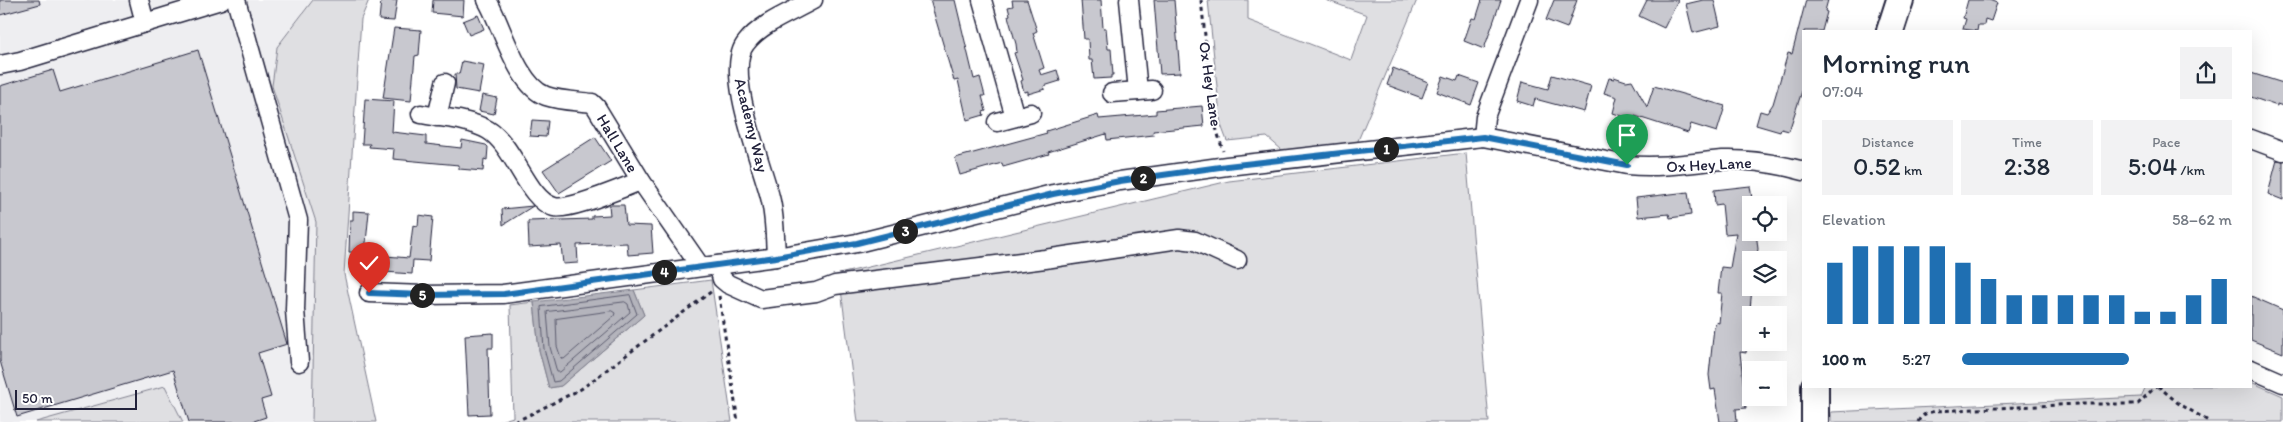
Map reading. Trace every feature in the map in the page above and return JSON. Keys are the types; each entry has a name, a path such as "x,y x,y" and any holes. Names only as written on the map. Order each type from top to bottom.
{"highway":[{"path":"1890,30 1900,0"},
{"path":"1815,388 1815,422"}],"street":[{"path":"139,0 145,23"},
{"path":"0,65 20,61 221,0"},
{"path":"236,0 298,220 296,310 299,362"},
{"name":"Hall Lane","path":"487,0 496,15 515,64 538,91 546,96 592,104 641,181 710,266 728,284 762,299 816,292 835,285 1045,259 1179,239 1195,240 1237,260"},
{"name":"Academy Way","path":"776,257 770,198 740,93 739,55 745,43 759,31 813,0"},
{"path":"982,0 1023,115 997,122"},
{"path":"1112,93 1145,90 1129,0"},
{"path":"1483,137 1485,117 1529,0"},
{"path":"445,83 429,116 475,125 498,138 506,146 537,196 554,207 572,205 641,181"},
{"name":"Ox Hey Lane","path":"369,293 424,295 504,294 776,257 857,243 1053,194 1120,181 1227,166 1483,137 1627,165 1647,167 1725,160 1758,161 1802,171"},
{"path":"2252,139 2283,151"},
{"path":"2252,369 2283,383"}],"path":[{"name":"Ox Hey Lane","path":"1201,0 1215,124 1227,166"},
{"path":"515,422 581,388 718,287 738,422"},
{"path":"1918,422 1919,418 1926,413 1935,411 2062,404 2138,404 2155,388"},
{"path":"2159,388 2178,403 2210,422"}],"shaded area":[{"path":"0,0 313,0 277,47 272,86 316,222 312,422 183,422 164,386 36,422 0,422"},
{"path":"313,0 369,0 361,19 344,274 376,422 312,422 316,222 272,86 277,47"},
{"path":"1208,0 1248,0 1248,20 1351,60 1367,15 1326,0 1417,0 1357,143 1282,150 1267,137 1227,141 1221,125"},
{"path":"1466,153 1489,422 858,422 839,274 1229,181"},
{"path":"711,280 732,422 497,422 513,417 510,305 534,302 539,350 549,388 561,386 644,315 634,290"},
{"path":"2252,382 2283,396 2283,422 1831,422 1831,412 2141,397 2145,388 2252,388"},
{"path":"165,386 183,422 36,422"}],"water":[{"path":"634,290 644,315 561,386 549,388 539,350 534,302"}],"building":[{"path":"0,0 39,0 40,4 0,15"},
{"path":"381,0 397,0 394,21 379,20"},
{"path":"433,0 464,0 463,16 432,13"},
{"path":"930,0 955,0 974,79 980,77 985,96 982,96 986,111 983,112 984,115 967,120 958,80 954,81"},
{"path":"1012,0 1027,0 1037,31 1033,33 1044,68 1039,70 1041,75 1057,70 1060,81 1044,86 1045,89 1028,94 1028,91 1024,92 1021,81 1023,80 1014,53 1017,52 1016,44 1008,16 1010,15 1008,7 1013,6"},
{"path":"1081,0 1101,0 1103,28 1106,28 1108,49 1111,49 1113,75 1111,75 1111,78 1094,79 1092,60 1089,60 1088,39 1084,39"},
{"path":"1154,0 1174,0 1180,73 1160,74"},
{"path":"1482,0 1501,0 1484,49 1464,41 1472,18 1476,19"},
{"path":"1554,0 1577,0 1567,28 1546,20"},
{"path":"1647,0 1678,0 1664,28 1639,16"},
{"path":"1703,0 1714,0 1720,26 1693,33 1686,4"},
{"path":"1806,0 1828,0 1822,30 1802,30 1802,91 1789,131 1781,129 1780,132 1756,125 1760,111 1767,113 1773,104 1788,53 1792,54"},
{"path":"1968,0 1989,0 1997,3 1991,21 1985,19 1984,25 1978,25 1977,30 1963,29 1966,19 1963,18"},
{"path":"478,15 484,29 469,35 463,21"},
{"path":"394,28 421,30 419,55 415,56 411,101 383,98"},
{"path":"198,50 287,344 258,353 271,397 261,400 266,417 251,422 189,422 173,370 17,417 0,361 0,86 53,70 60,92"},
{"path":"462,61 484,65 479,93 456,89 455,74 459,74"},
{"path":"1393,68 1428,82 1422,98 1387,85"},
{"path":"2252,73 2283,83 2283,106 2277,104 2277,106 2252,97"},
{"path":"1552,75 1591,86 1584,112 1535,99 1533,106 1517,101 1522,82 1548,89"},
{"path":"1443,76 1457,81 1459,76 1479,83 1471,105 1437,92"},
{"path":"1614,77 1626,81 1632,80 1647,107 1654,86 1725,106 1717,132 1691,124 1688,133 1635,116 1634,120 1613,113 1617,97 1604,93 1609,78 1614,79"},
{"path":"482,95 497,98 494,114 479,111"},
{"path":"365,99 394,101 392,132 426,136 426,144 461,148 462,140 486,145 488,147 487,160 484,159 483,171 459,169 459,165 393,159 394,149 369,147 370,144 362,144"},
{"path":"1202,106 1204,126 1153,131 1154,135 1107,140 1106,134 1048,152 1049,154 1003,167 1002,163 960,175 955,158 1047,133 1046,131 1098,115 1099,119 1156,114 1156,110"},
{"path":"532,120 548,121 546,137 530,136"},
{"path":"595,137 611,161 559,193 543,170"},
{"path":"2277,160 2283,161 2283,200 2268,194"},
{"path":"1750,186 1752,196 1742,196 1742,241 1757,241 1758,249 1758,251 1742,251 1742,296 1751,296 1750,306 1742,306 1742,351 1746,351 1746,353 1740,352 1742,406 1746,406 1746,408 1736,409 1737,422 1720,422 1715,389 1711,390 1709,375 1714,327 1716,322 1719,323 1722,293 1718,293 1721,267 1730,268 1736,233 1725,234 1722,204 1715,205 1714,190"},
{"path":"1688,192 1691,215 1670,218 1669,214 1638,217 1636,198"},
{"path":"609,205 624,205 626,225 651,226 653,253 628,255 627,243 577,245 578,263 563,264 561,245 529,247 528,221 592,219 592,216 610,215"},
{"path":"533,206 503,225 502,209"},
{"path":"353,211 369,212 365,253 349,252 350,220 353,220"},
{"path":"419,215 433,217 429,261 413,260 412,274 385,272 386,256 409,258 413,225 418,226"},
{"path":"2252,296 2283,310 2283,353 2252,340"},
{"path":"493,333 493,348 488,348 490,414 469,415 465,335"}],"route":[{"path":"369,293 424,295 504,294 776,257 857,243 1053,194 1120,181 1227,166 1483,137 1627,165"}]}
